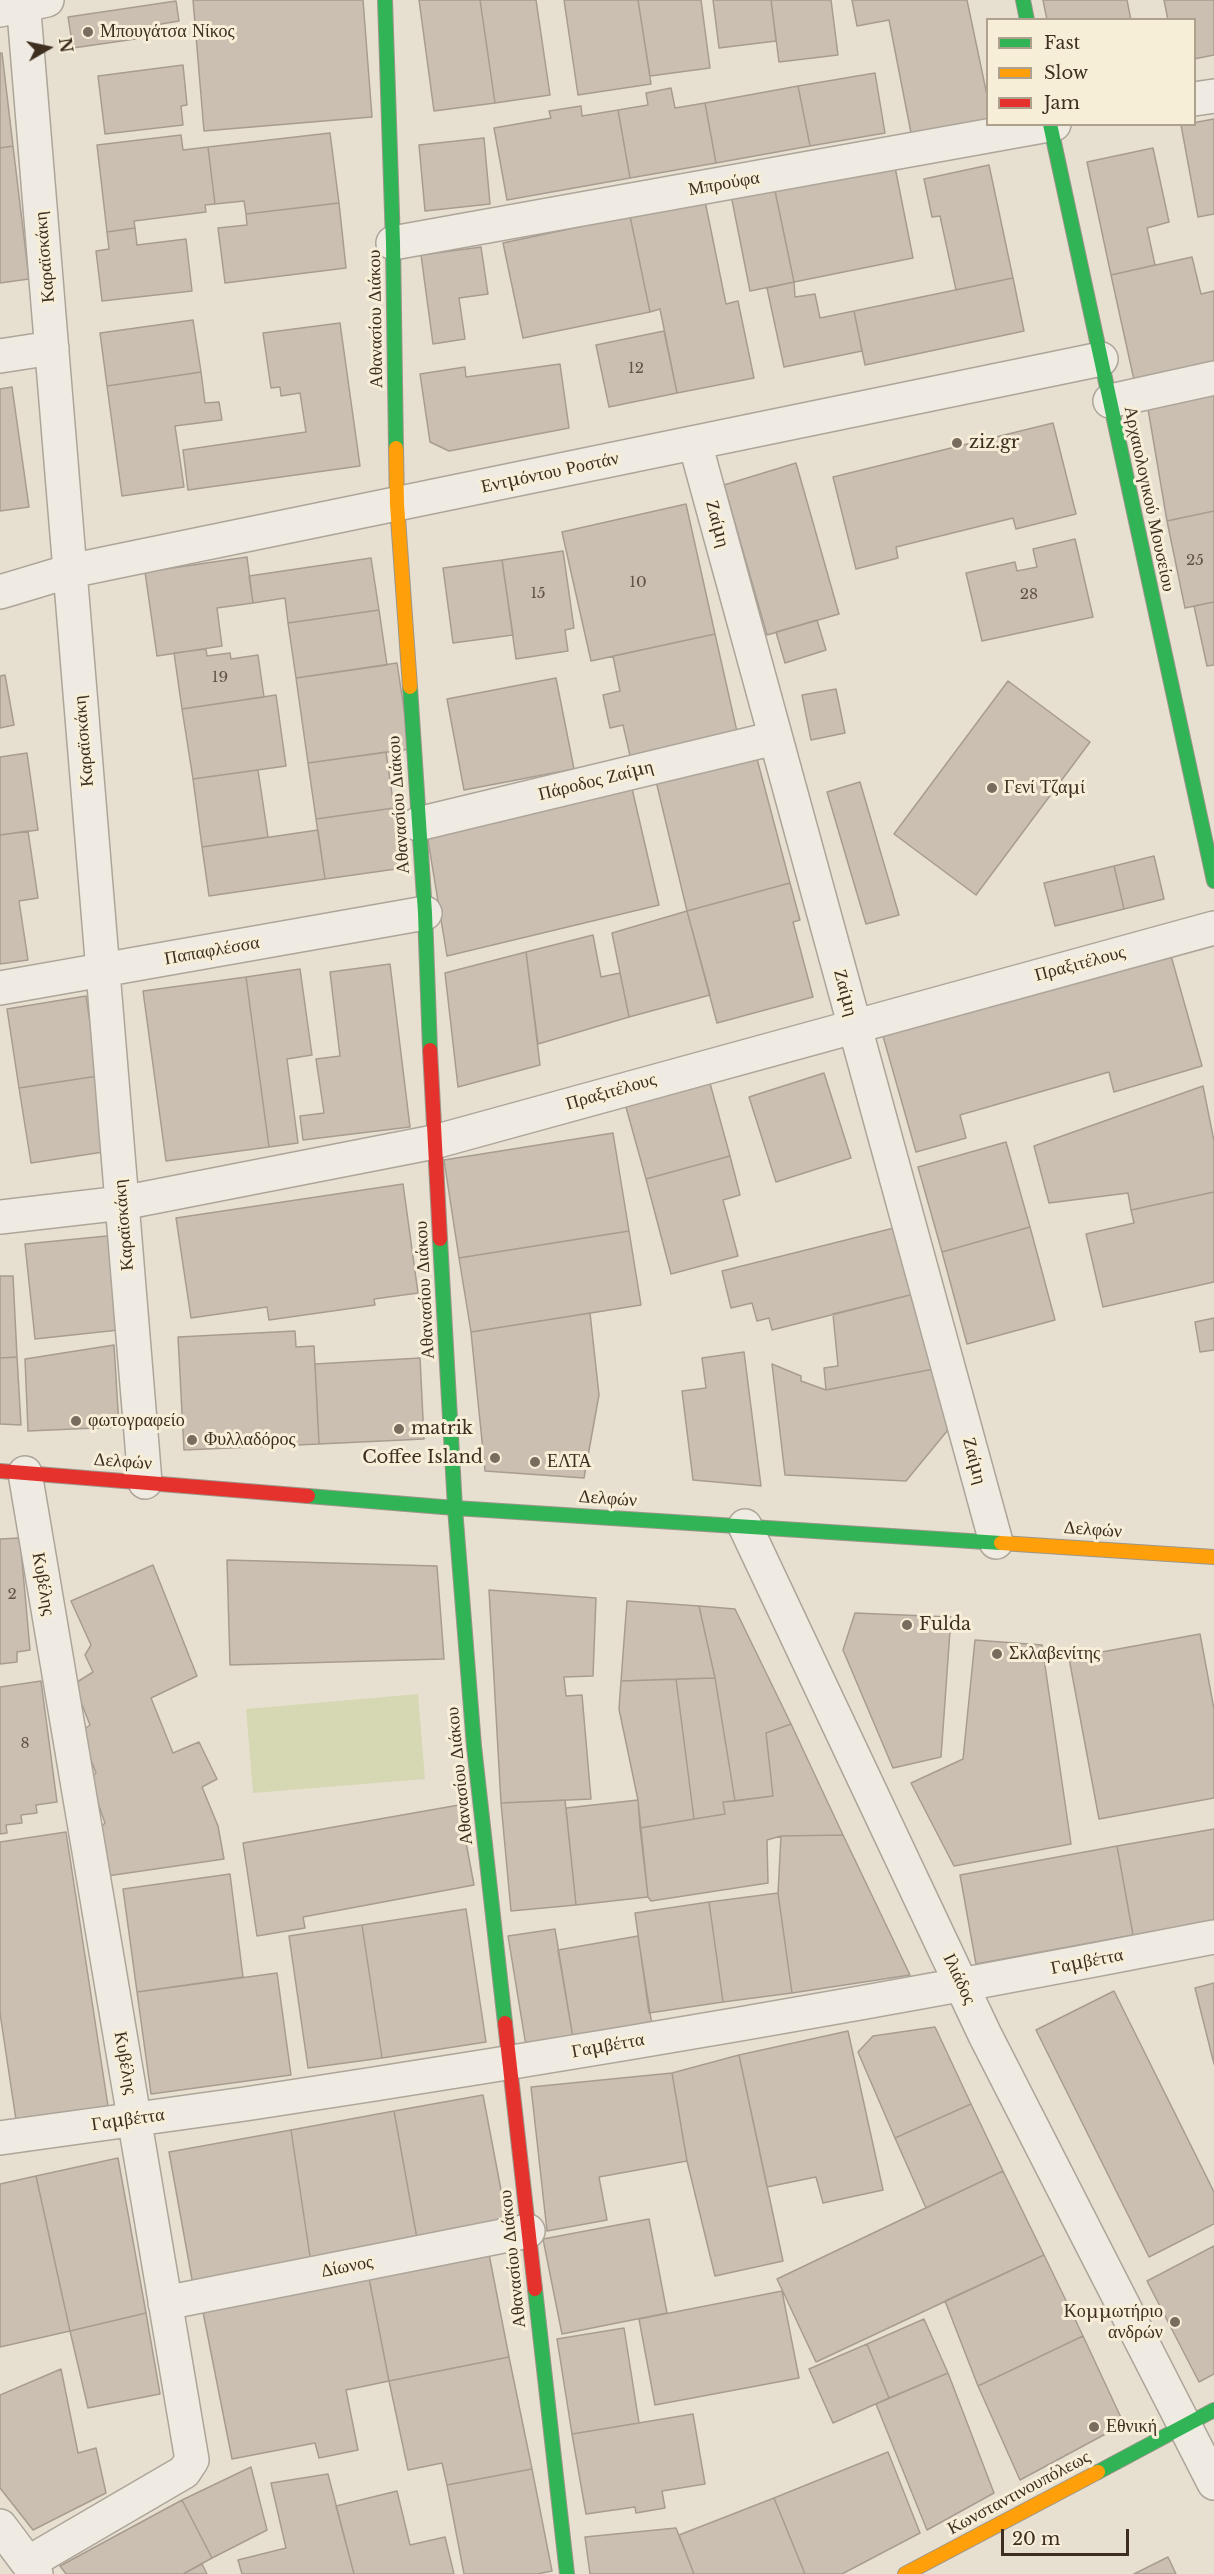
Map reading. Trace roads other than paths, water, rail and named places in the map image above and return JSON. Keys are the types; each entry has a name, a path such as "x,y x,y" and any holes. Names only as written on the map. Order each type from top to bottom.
{"street":[{"name":"Αθανασίου Διάκου","path":"385,0 393,243 397,504 425,913 434,1142 455,1508 474,1746 567,2574"},
{"path":"1023,0 1028,18"},
{"name":"Καραϊσκάκη","path":"24,4 145,1482"},
{"path":"1196,99 1214,96"},
{"name":"Μπρούφα","path":"393,243 1046,126"},
{"name":"Αρχαιολογικού Μουσείου","path":"1052,126 1214,881"},
{"path":"0,356 52,348"},
{"name":"Εντμόντου Ροστάν","path":"0,592 70,571 1101,359"},
{"path":"1110,401 1214,378"},
{"name":"Ζαίμη","path":"695,443 996,1542"},
{"name":"Πάροδος Ζαίμη","path":"418,824 775,738"},
{"name":"Παπαφλέσσα","path":"0,988 425,913"},
{"name":"Πραξιτέλους","path":"0,1217 122,1203 434,1142 1214,928"},
{"name":"Δελφών","path":"12,1472 455,1508 1214,1557"},
{"name":"Κυβέλης","path":"12,1472 134,2118 192,2460 184,2472 32,2569"},
{"name":"Ιλιάδος","path":"745,1526 962,1986 1214,2483"},
{"name":"Γαμβέττα","path":"0,2138 241,2104 510,2062 962,1986 1214,1937"},
{"name":"Δίωνος","path":"165,2303 528,2231"},
{"name":"Κωνσταντινουπόλεως","path":"905,2574 1214,2410"},
{"path":"0,2526 32,2569"}],"place":[{"name":"Μπουγάτσα Νίκος","path":"88,32"},
{"name":"ziz.gr","path":"957,443"},
{"name":"Γενί Τζαμί","path":"992,788"},
{"name":"φωτογραφείο","path":"76,1421"},
{"name":"matrik","path":"399,1429"},
{"name":"Φυλλαδόρος","path":"192,1440"},
{"name":"Coffee Island","path":"495,1458"},
{"name":"ΕΛΤΑ","path":"535,1462"},
{"name":"Fulda","path":"907,1625"},
{"name":"Σκλαβενίτης","path":"997,1654"},
{"name":"Κομμωτήριο ανδρών","path":"1175,2322"},
{"name":"Εθνική","path":"1094,2427"}]}
